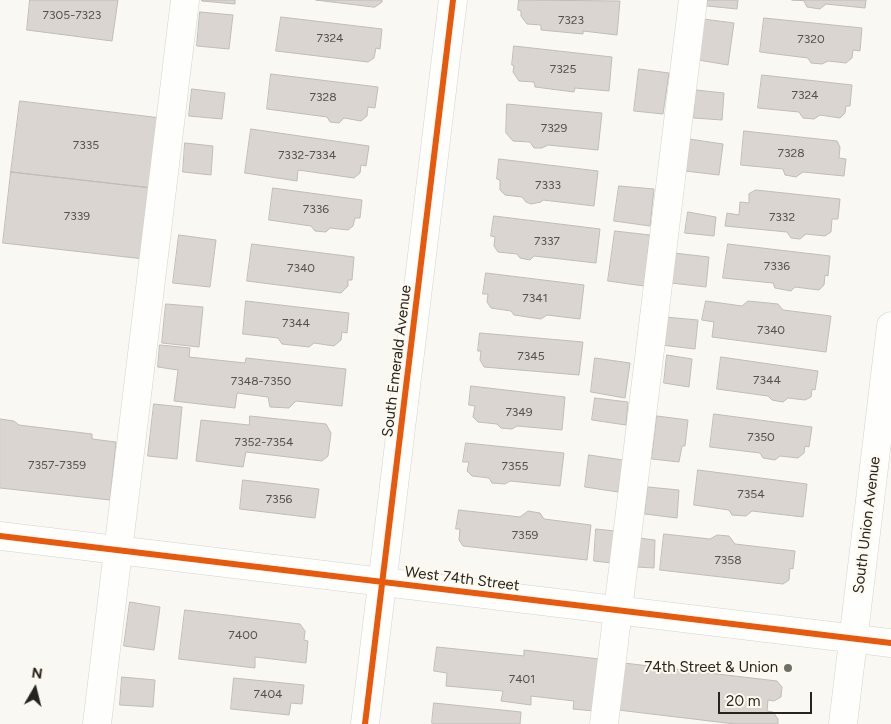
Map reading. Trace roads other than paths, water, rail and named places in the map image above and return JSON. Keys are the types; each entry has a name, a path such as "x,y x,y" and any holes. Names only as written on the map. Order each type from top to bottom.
{"street":[{"path":"97,724 185,0"},
{"name":"South Emerald Avenue","path":"365,724 453,0"},
{"path":"604,724 693,0"},
{"name":"South Union Avenue","path":"843,724 891,326"},
{"name":"West 74th Street","path":"0,536 891,643"}],"place":[{"name":"74th Street & Union","path":"788,668"}]}
